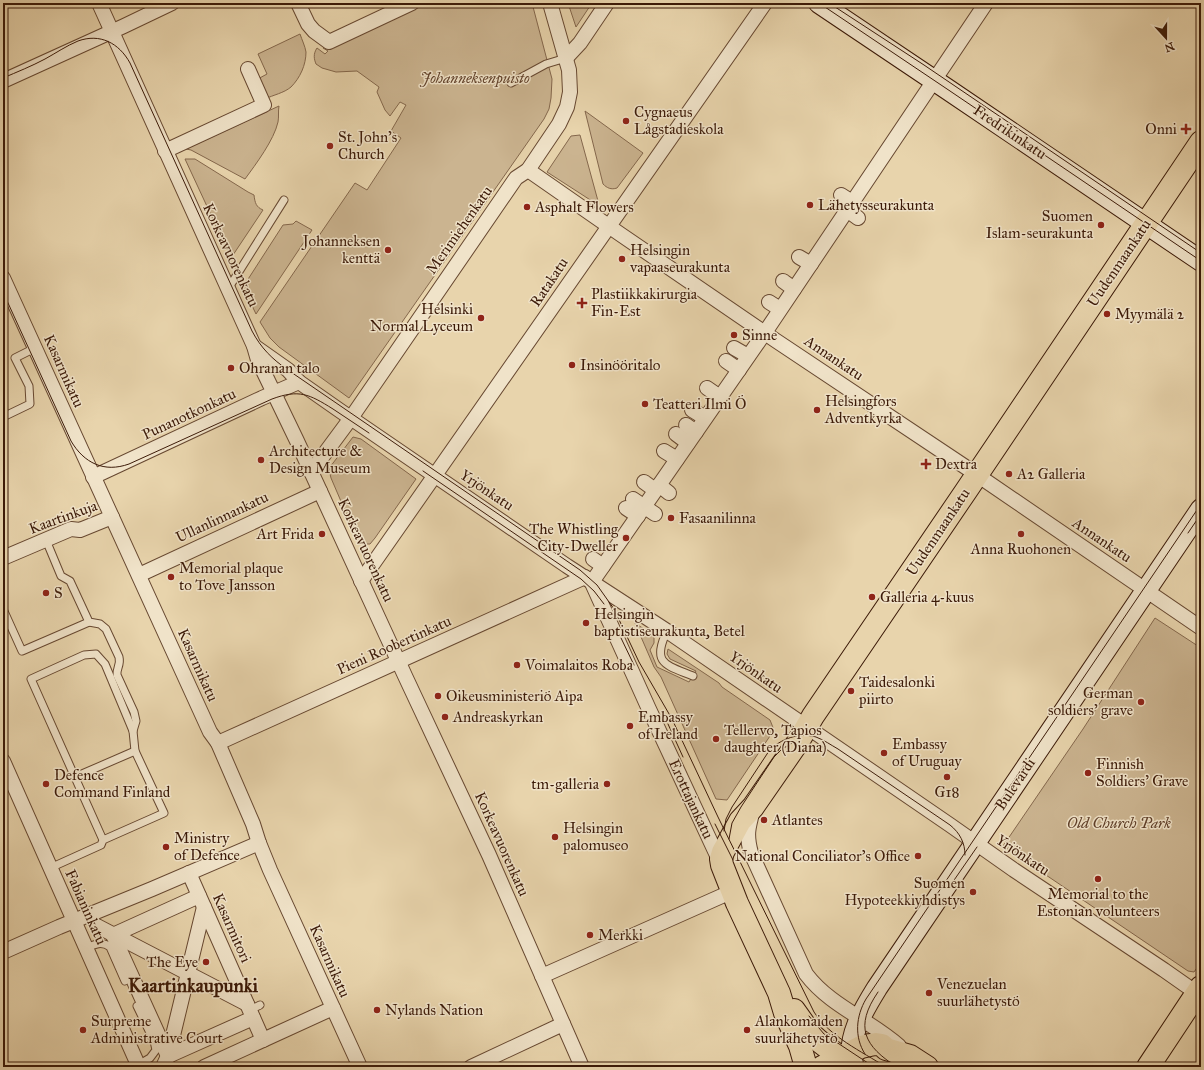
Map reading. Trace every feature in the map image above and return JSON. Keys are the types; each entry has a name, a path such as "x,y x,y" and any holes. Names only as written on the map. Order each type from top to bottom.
{"main road":[{"name":"Uudenmaankatu","path":"722,865 721,859 723,852 740,821 753,807 798,742 806,727 1201,142"},
{"name":"Erottajankatu","path":"722,865 779,993 785,1013 800,1046 806,1067"},
{"path":"1148,1067 1200,992"},
{"name":"Erottajankatu","path":"779,993 800,1016 811,1034 844,1062"},
{"path":"844,1062 864,1046 876,1044 882,1045 918,1061"}],"street":[{"name":"Korkeavuorenkatu","path":"99,3 254,346 258,360 489,855 582,1067"},
{"path":"3,81 172,3"},
{"path":"298,3 308,24 314,31 329,42 412,3"},
{"name":"Merimiehenkatu","path":"311,472 351,418 516,178 528,170 559,124 567,107 570,92 570,81 566,58 550,3"},
{"path":"566,58 580,43 607,3"},
{"name":"Ratakatu","path":"362,581 765,3"},
{"name":"Fredrikinkatu","path":"819,3 931,84 1201,261"},
{"path":"599,569 633,513 658,483 671,456 702,411 739,370 748,356 767,334 773,308 883,145 931,84 986,3"},
{"path":"165,151 264,105 248,69"},
{"name":"Annankatu","path":"528,170 609,227 977,474 1201,628"},
{"path":"845,202 858,218"},
{"name":"Kasarmikatu","path":"4,283 210,732 218,743 253,824 259,843 360,1067"},
{"name":"Yrjönkatu","path":"254,346 288,370 299,382 436,475 599,569 667,632 976,843 1200,992"},
{"path":"734,348 748,356"},
{"path":"726,361 739,370"},
{"name":"Punanotkonkatu","path":"93,477 299,382"},
{"name":"Ullanlinnankatu","path":"139,575 320,491"},
{"name":"Bulevardi","path":"844,1062 859,1018 877,988 1201,509"},
{"name":"Kaartinkuja","path":"3,558 71,529 80,530 112,517"},
{"name":"Pieni Roobertinkatu","path":"218,743 599,569"},
{"name":"Erottajankatu","path":"599,569 648,707 722,865"},
{"name":"Fabianinkatu","path":"3,761 139,1066"},
{"path":"753,807 748,832 751,853 806,974 812,982 824,992 859,1018 892,1039 918,1061"},
{"path":"3,952 259,843"},
{"name":"Kasarmitori","path":"189,873 201,902 254,1009 263,1040"},
{"path":"542,976 733,892"},
{"path":"113,935 201,902"},
{"path":"165,1062 188,974 201,902"},
{"path":"96,926 254,1009"},
{"path":"113,935 165,1062"},
{"path":"204,1067 333,1008"},
{"path":"165,1062 254,1009"},
{"path":"471,1067 563,1024"}],"lane":[{"path":"511,83 546,64 566,58"},
{"path":"228,289 284,200"},
{"path":"3,416 30,404 29,386 15,358 35,348"},
{"path":"46,540 61,576 70,581 89,622"},
{"path":"3,609 22,651 89,622 100,624 106,629 119,657 120,662 116,670 117,676 134,712 136,721 133,731"},
{"path":"667,632 662,642 660,654 662,659 665,664 693,676"},
{"path":"50,868 101,845 103,840 164,812 135,751 133,731 105,664 96,654 84,655 31,679 103,840"},
{"path":"75,777 135,751"},
{"path":"86,948 96,943 106,944 110,948 125,981"},
{"path":"137,1006 154,1041 156,1050 150,1058 139,1066"}],"green space":[{"name":"Johanneksenpuisto","path":"422,3 532,3 552,79 549,109 544,119 349,398 279,347 270,338 260,322 355,183 367,190 401,138 391,131 406,105 400,102 390,116 385,110 377,92 379,87 357,71 336,72 322,68 315,62 314,56 317,48 325,54 328,51 323,48"},
{"path":"568,3 592,3 576,27"},
{"path":"300,34 306,52 304,66 300,75 291,87 265,99 256,80 267,74 258,54"},
{"path":"279,106 278,122 273,136 245,179 191,150 186,149"},
{"path":"585,111 643,153 617,188 609,188 603,184"},
{"path":"580,135 598,201 595,203 547,172 571,136"},
{"path":"185,159 195,159 254,195 256,204 263,210 231,258"},
{"path":"296,221 312,230 256,314 243,287 283,225 293,224"},
{"path":"353,437 361,439 416,479 370,544 363,544 358,541 329,470"},
{"name":"Old Church Park","path":"1155,618 1201,648 1201,962 1194,972 1188,971 1003,846 1083,729"},
{"path":"635,623 650,633 654,638 654,643 650,650 657,667 689,682 696,671 670,659 667,654 668,649 719,683 722,687 770,720 774,730 727,800 716,799"}],"tram line":[{"path":"819,3 1201,261"},
{"path":"829,3 924,65 1201,253"},
{"path":"3,78 40,62 78,41 86,39 101,39 115,45 126,56 252,331 259,343 267,353 282,366 580,570 597,585 614,609 639,662 672,719 718,817 814,1012 828,1029 837,1036 886,1067"},
{"path":"3,292 71,441 82,455 96,464 111,467 129,464 272,399 290,394 304,395 317,400 369,433"},
{"path":"423,471 581,579 594,591 604,604"},
{"path":"865,1054 859,1041 858,1019 866,999 1201,504"},
{"path":"1188,533 1201,514"},
{"path":"621,638 634,665"},
{"path":"668,724 683,757"},
{"path":"724,831 726,819 732,807 769,751 784,740 803,735 816,737 825,741 950,825 957,831 961,838 965,855"},
{"path":"729,839 732,823 774,757 782,749 794,742"},
{"path":"715,824 733,860"},
{"path":"950,886 977,847"},
{"path":"878,992 866,1016 866,1035 870,1043 877,1051 897,1067"},
{"path":"809,1016 824,1034 874,1067"}],"place":[{"name":"Cygnaeus Lågstadieskola","path":"626,121"},
{"name":"Onni","path":"1186,129"},
{"name":"St. John's Church","path":"330,146"},
{"name":"Lähetysseurakunta","path":"810,205"},
{"name":"Asphalt Flowers","path":"527,207"},
{"name":"Suomen Islam-seurakunta","path":"1101,225"},
{"name":"Johanneksen kenttä","path":"388,250"},
{"name":"Helsingin vapaaseurakunta","path":"622,259"},
{"name":"Plastiikkakirurgia Fin-Est","path":"582,303"},
{"name":"Myymälä 2","path":"1107,314"},
{"name":"Helsinki Normal Lyceum","path":"481,318"},
{"name":"Sinne","path":"734,335"},
{"name":"Insinööritalo","path":"572,365"},
{"name":"Ohranan talo","path":"231,368"},
{"name":"Teatteri Ilmi Ö","path":"645,404"},
{"name":"Helsingfors Adventkyrka","path":"817,410"},
{"name":"Architecture & Design Museum","path":"261,460"},
{"name":"Dextra","path":"926,464"},
{"name":"A2 Galleria","path":"1009,474"},
{"name":"Fasaanilinna","path":"671,518"},
{"name":"Art Frida","path":"322,534"},
{"name":"Anna Ruohonen","path":"1021,534"},
{"name":"The Whistling City-Dweller","path":"626,538"},
{"name":"Memorial plaque to Tove Jansson","path":"171,577"},
{"name":"S","path":"46,593"},
{"name":"Galleria 4-kuus","path":"872,597"},
{"name":"Helsingin baptistiseurakunta, Betel","path":"586,623"},
{"name":"Voimalaitos Roba","path":"517,665"},
{"name":"Taidesalonki piirto","path":"851,691"},
{"name":"Oikeusministeriö Aipa","path":"438,696"},
{"name":"German soldiers' grave","path":"1141,702"},
{"name":"Andreaskyrkan","path":"445,717"},
{"name":"Embassy of Ireland","path":"630,726"},
{"name":"Tellervo, Tapios daughter (Diana)","path":"716,739"},
{"name":"Embassy of Uruguay","path":"884,753"},
{"name":"Finnish Soldiers' Grave","path":"1088,773"},
{"name":"G18","path":"947,777"},
{"name":"Defence Command Finland","path":"46,784"},
{"name":"tm-galleria","path":"607,784"},
{"name":"Atlantes","path":"764,820"},
{"name":"Helsingin palomuseo","path":"555,837"},
{"name":"Ministry of Defence","path":"166,847"},
{"name":"National Conciliator's Office","path":"918,856"},
{"name":"Memorial to the Estonian volunteers","path":"1098,879"},
{"name":"Suomen Hypoteekkiyhdistys","path":"973,892"},
{"name":"Merkki","path":"590,935"},
{"name":"The Eye","path":"206,962"},
{"name":"Venezuelan suurlähetystö","path":"929,993"},
{"name":"Nylands Nation","path":"377,1010"},
{"name":"Surpreme Administrative Court","path":"83,1030"},
{"name":"Alankomaiden suurlähetystö","path":"747,1030"}],"district":[{"name":"Kaartinkaupunki","path":"193,985"}]}
